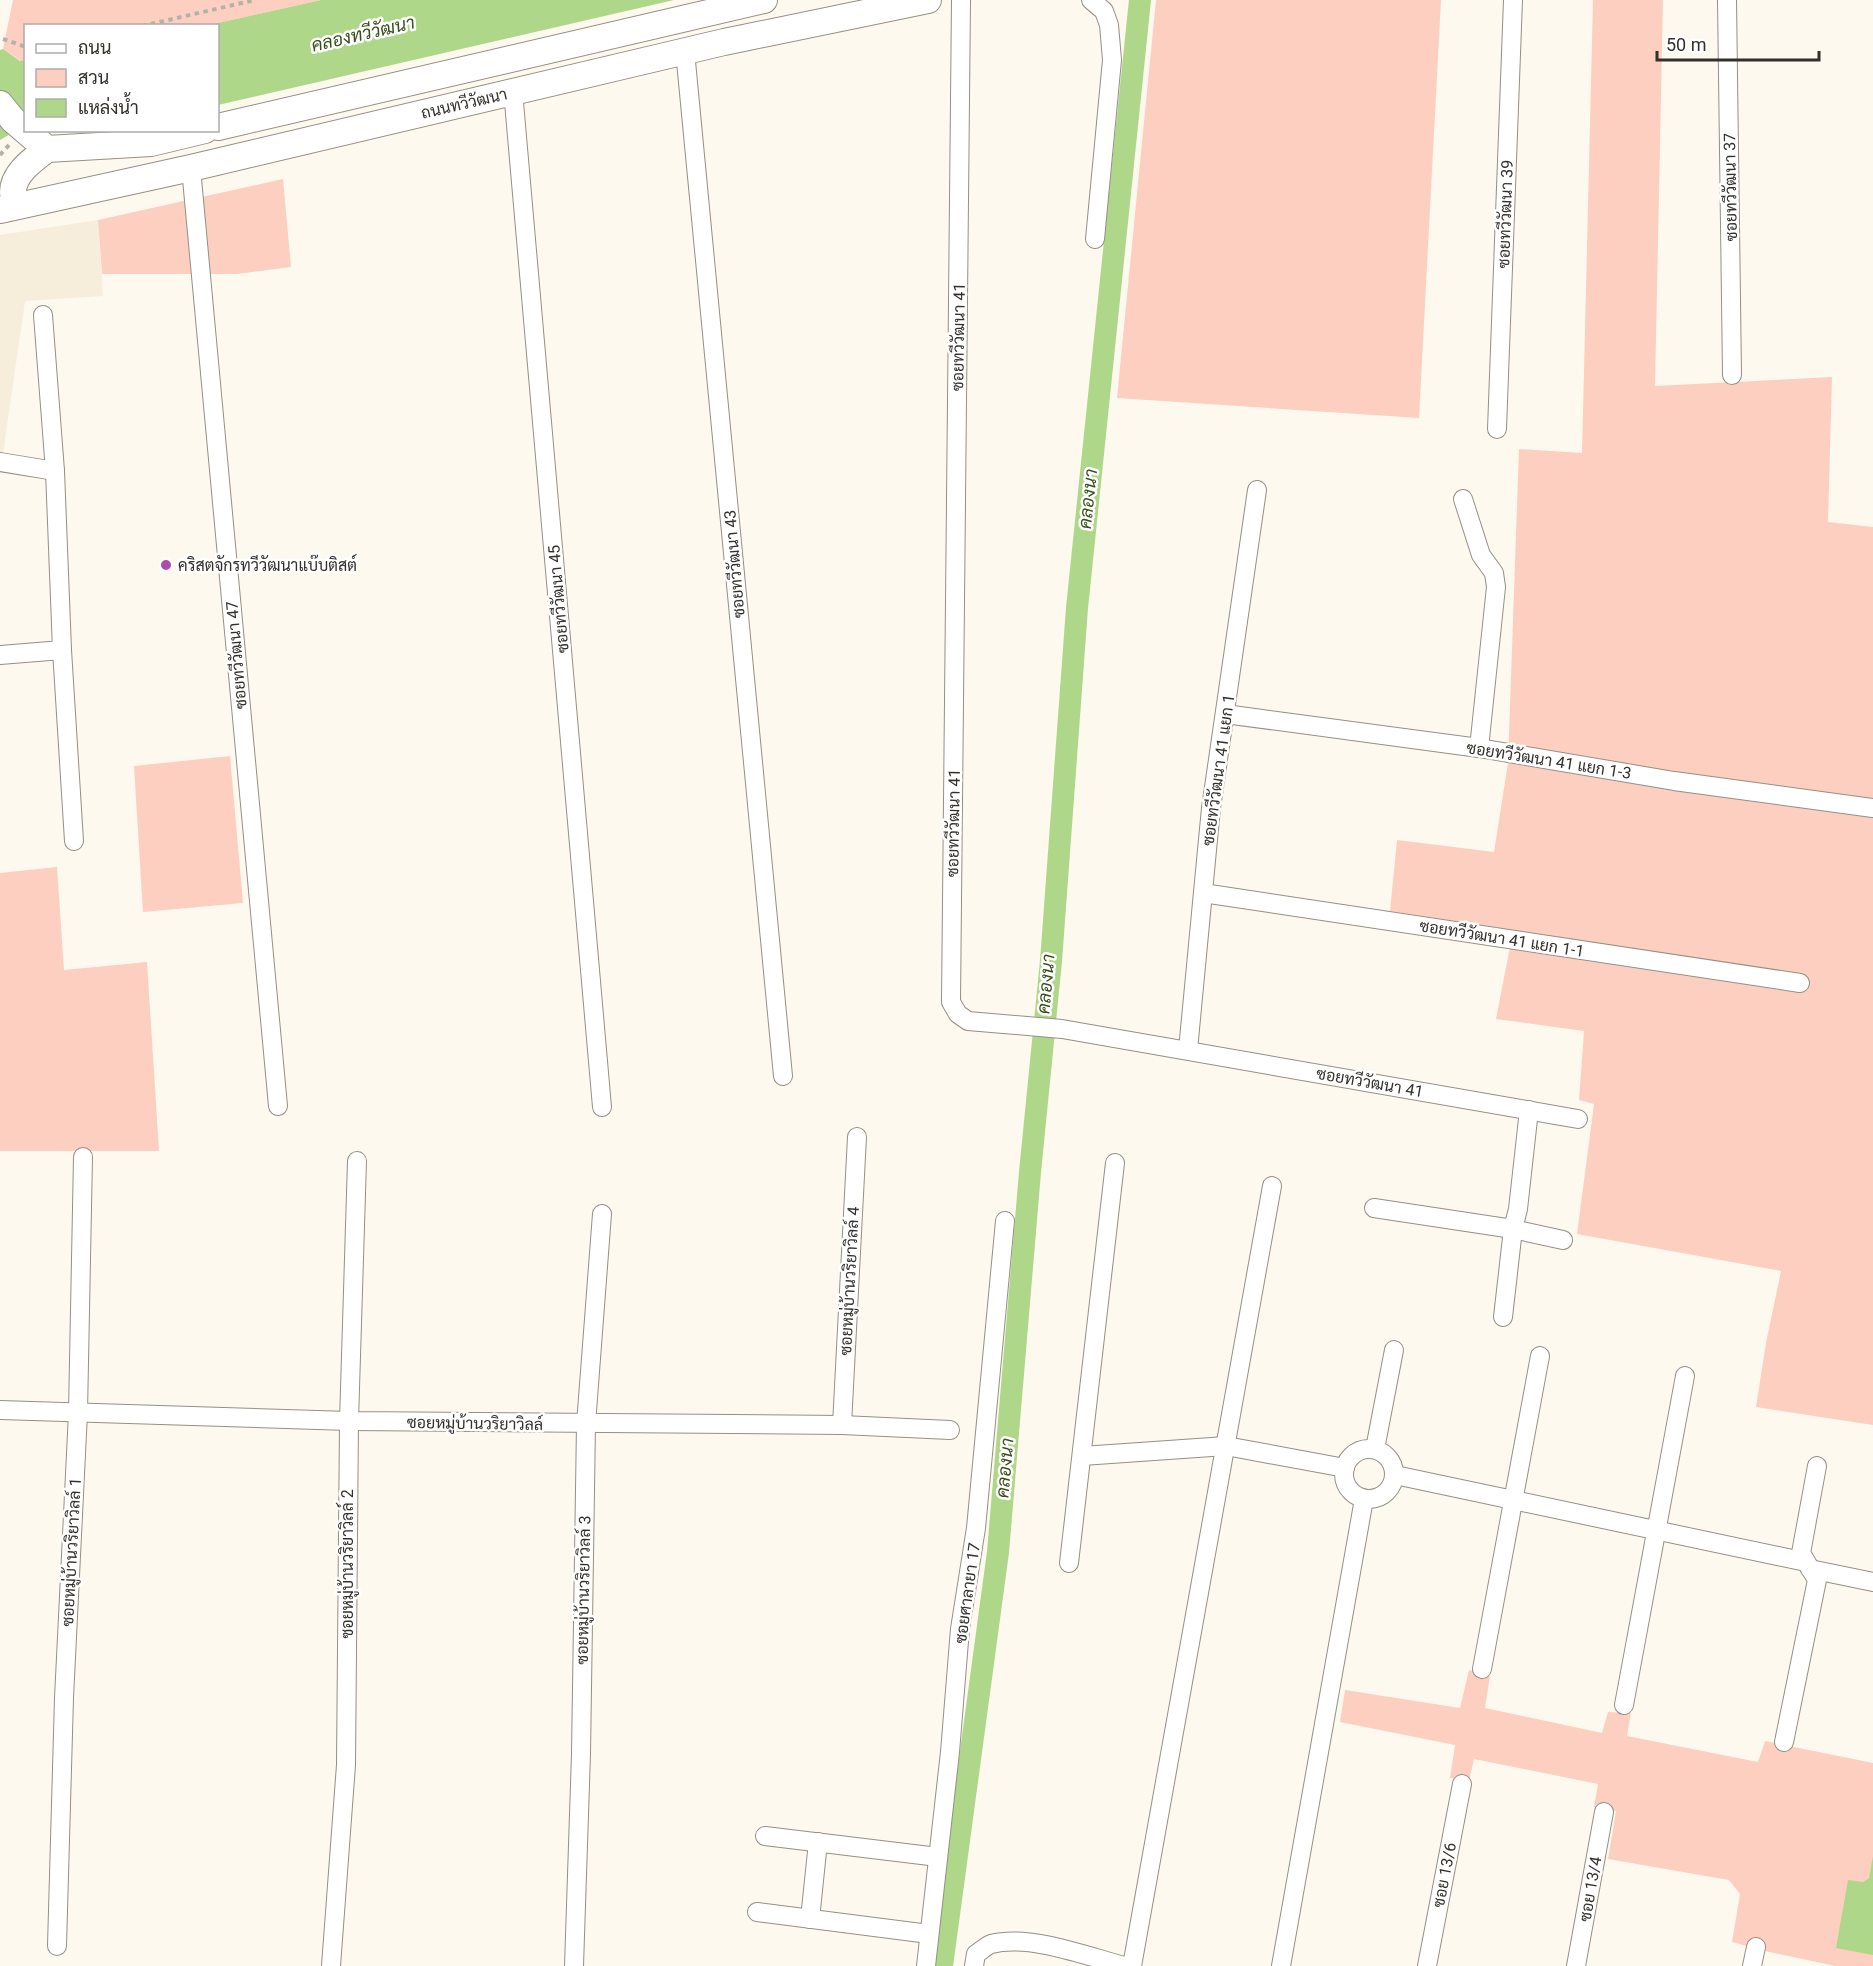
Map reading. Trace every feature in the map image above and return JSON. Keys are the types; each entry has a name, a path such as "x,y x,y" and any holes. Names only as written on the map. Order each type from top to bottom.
{"main road":[{"name":"ถนนทวีวัฒนา","path":"219,128 764,0"},
{"name":"ถนนทวีวัฒนา","path":"8,208 191,168 685,51 928,0"},
{"path":"8,122 46,149 151,143 197,132"},
{"path":"8,208 15,184 22,171 46,149"}],"street":[{"name":"ซอยทวีวัฒนา 41","path":"962,0 951,1002 958,1014 968,1021 1062,1029 1578,1119"},
{"path":"1091,0 1104,11 1112,60 1095,239"},
{"name":"ซอยทวีวัฒนา 39","path":"1497,429 1513,0"},
{"name":"ซอยทวีวัฒนา 37","path":"1727,0 1732,375"},
{"name":"ซอยทวีวัฒนา 43","path":"685,51 783,1076"},
{"name":"ซอยทวีวัฒนา 45","path":"513,91 602,1107"},
{"name":"ซอยทวีวัฒนา 47","path":"191,168 278,1106"},
{"path":"43,315 54,471 74,841"},
{"path":"0,462 54,471"},
{"name":"ซอยทวีวัฒนา 41 แยก 1","path":"1188,1050 1210,808 1257,490"},
{"path":"1463,499 1481,555 1494,573 1496,587 1479,748"},
{"path":"0,655 62,650"},
{"name":"ซอยทวีวัฒนา 41 แยก 1-3","path":"1225,714 1479,748 1674,781 1873,808"},
{"name":"ซอยทวีวัฒนา 41 แยก 1-1","path":"1203,893 1800,983"},
{"path":"1503,1317 1529,1110"},
{"name":"ซอยหมู่บ้านวริยาวิลล์ 4","path":"842,1425 857,1137"},
{"name":"ซอยหมู่บ้านวริยาวิลล์ 1","path":"57,1946 64,1698 78,1413 83,1157"},
{"name":"ซอยหมู่บ้านวริยาวิลล์ 2","path":"331,1966 346,1765 349,1421 357,1161"},
{"path":"1070,1563 1116,1163"},
{"path":"1132,1966 1272,1186"},
{"path":"1374,1208 1513,1229 1563,1240"},
{"name":"ซอยหมู่บ้านวริยาวิลล์ 3","path":"574,1966 581,1754 586,1424 602,1214"},
{"name":"ซอยศาลายา 17","path":"926,1966 950,1752 960,1629 976,1528 1005,1221"},
{"path":"1375,1449 1394,1350"},
{"path":"1482,1669 1540,1356"},
{"path":"1624,1704 1685,1376"},
{"name":"ซอยหมู่บ้านวริยาวิลล์","path":"0,1410 349,1421 842,1425 950,1430"},
{"path":"1082,1456 1226,1446 1345,1468"},
{"path":"1375,1449 1390,1459 1395,1475 1388,1491 1381,1497 1364,1499 1350,1491 1344,1476 1345,1468 1353,1454 1375,1449"},
{"path":"1785,1742 1817,1580 1801,1553 1817,1466"},
{"path":"1395,1475 1656,1530 1873,1582"},
{"path":"1281,1966 1364,1499"},
{"name":"ซอย 13/6","path":"1427,1966 1462,1784"},
{"name":"ซอย 13/4","path":"1576,1966 1604,1812"},
{"path":"765,1836 938,1857"},
{"path":"810,1919 818,1842"},
{"path":"757,1912 929,1934"},
{"path":"974,1966 976,1954 989,1944 1014,1942 1047,1946 1124,1966"},
{"path":"1752,1966 1756,1947"}],"path":[{"path":"151,24 255,0"},
{"path":"3,39 24,46"},
{"path":"0,155 8,122"}],"shaded area":[{"path":"98,220 103,296 25,301 0,474 0,235"}],"green space":[{"path":"13,0 321,0 213,24 24,24 24,60 21,61 3,49"},
{"path":"1156,0 1441,0 1419,418 1117,398"},
{"path":"1593,0 1663,0 1655,386 1832,377 1828,522 1873,527 1873,1425 1756,1407 1781,1271 1577,1234 1594,1104 1579,1100 1584,1031 1496,1019 1509,952 1516,931 1390,911 1397,840 1494,852 1508,763 1519,449 1582,453"},
{"path":"283,179 291,267 237,274 102,274 98,220"},
{"path":"230,756 243,903 143,912 134,766"},
{"path":"57,867 64,970 147,962 159,1151 0,1151 0,873"},
{"path":"1469,1670 1490,1676 1485,1708 1602,1733 1608,1712 1631,1713 1627,1736 1758,1762 1765,1741 1873,1763 1873,1966 1835,1966 1732,1942 1740,1894 1729,1880 1608,1859 1616,1811 1594,1807 1598,1784 1474,1759 1469,1781 1450,1778 1455,1745 1340,1722 1345,1690 1460,1708"}],"water":[{"name":"คลองทวีวัฒนา","path":"321,0 674,0 219,105 219,24 213,24"},
{"path":"3,49 20,61 24,60 24,122 0,140 0,50"},
{"path":"1873,1856 1873,1955 1836,1948 1848,1880 1863,1882 1869,1878"}],"waterway":[{"name":"คลองนา","path":"942,1966 998,1552 1030,1172 1051,961 1077,608 1140,0"}],"place":[{"name":"คริสตจักรทวีวัฒนาแบ๊บติสต์","path":"166,565"}]}
